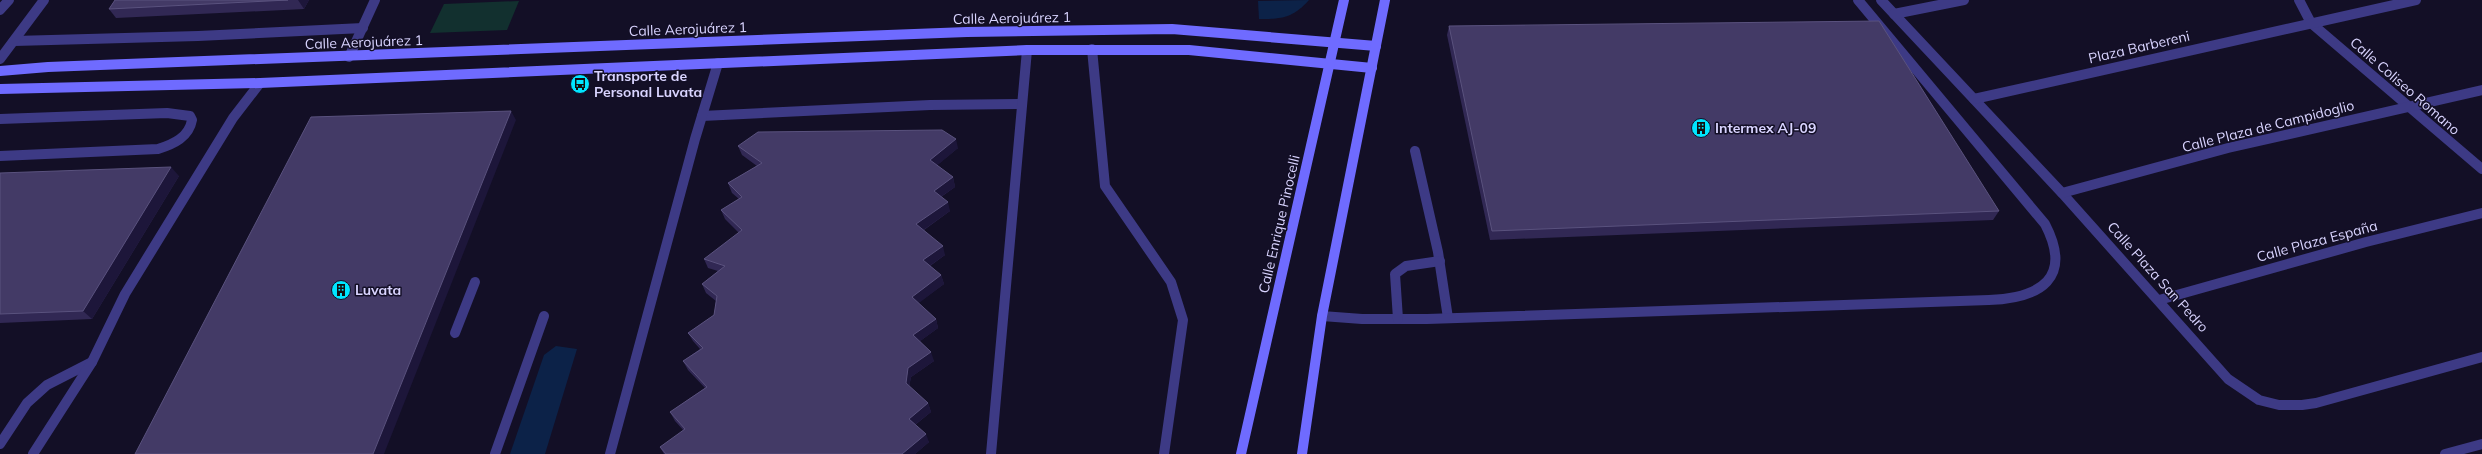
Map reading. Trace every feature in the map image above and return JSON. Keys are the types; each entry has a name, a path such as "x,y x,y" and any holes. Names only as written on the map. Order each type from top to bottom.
{"street":[{"path":"0,10 9,0"},
{"path":"0,59 44,0"},
{"path":"349,57 375,0"},
{"name":"Calle Enrique Pinocelli","path":"1241,454 1344,0"},
{"path":"1302,454 1322,316 1385,0"},
{"path":"1322,316 1398,319 1448,318 2003,299 2030,292 2043,284 2052,274 2058,258 2058,250 2045,224 1936,90 1858,0"},
{"name":"Calle Plaza San Pedro","path":"1881,0 2062,192 2228,379 2255,400 2270,404 2293,406 2316,403 2482,357"},
{"path":"1894,14 1964,0"},
{"path":"2299,0 2311,23"},
{"name":"Plaza Barbereni","path":"1974,99 2416,0"},
{"name":"Calle Coliseo Romano","path":"2311,23 2407,107 2482,169"},
{"path":"14,41 191,36 362,28"},
{"name":"Calle Aerojuárez 1","path":"0,71 48,67 349,57 967,32 1172,29 1376,46"},
{"path":"0,89 260,83 1027,50 1189,50 1372,68"},
{"path":"991,454 1027,50"},
{"path":"1092,50 1105,186 1171,282 1183,320 1164,454"},
{"path":"610,454 702,116 718,63"},
{"path":"33,454 92,362 125,294 229,124 260,83"},
{"name":"Calle Plaza de Campidoglio","path":"2062,192 2228,148 2482,90"},
{"path":"702,116 900,107 1022,104"},
{"path":"0,119 167,113 184,114 190,116 192,120 189,130 182,138 174,144 158,149 0,156"},
{"path":"1415,151 1440,261 1448,318"},
{"name":"Calle Plaza España","path":"2159,300 2351,246 2482,213"},
{"path":"1398,319 1395,274 1406,266 1440,261"},
{"path":"455,333 475,282"},
{"path":"495,454 544,316"},
{"path":"0,444 27,403 47,385 92,362"},
{"path":"2445,454 2482,444"}],"green space":[{"path":"519,1 507,30 430,33 444,4"}],"water":[{"path":"1309,0 1298,11 1287,16 1274,19 1259,19 1258,1"},
{"path":"556,346 577,349 545,454 510,454 544,355"}],"building":[{"path":"115,0 288,0 109,9"},
{"name":"Intermex AJ-09","path":"1879,21 1999,211 1492,231 1449,26"},
{"name":"Luvata","path":"511,111 373,454 135,454 311,117"},
{"path":"942,130 956,139 930,160 953,177 934,191 948,202 916,224 943,246 923,260 941,275 912,297 936,319 913,335 931,352 908,368 906,383 928,403 909,419 926,434 902,454 666,454 660,447 685,429 670,412 707,387 683,361 703,348 688,333 714,315 717,296 702,284 725,266 704,259 742,230 721,210 742,197 728,183 762,163 738,146 758,132"},
{"path":"171,167 83,311 0,314 0,173"}],"place":[{"name":"Transporte de Personal Luvata","path":"580,84"},
{"name":"Intermex AJ-09","path":"1701,128"},
{"name":"Luvata","path":"341,290"}]}
